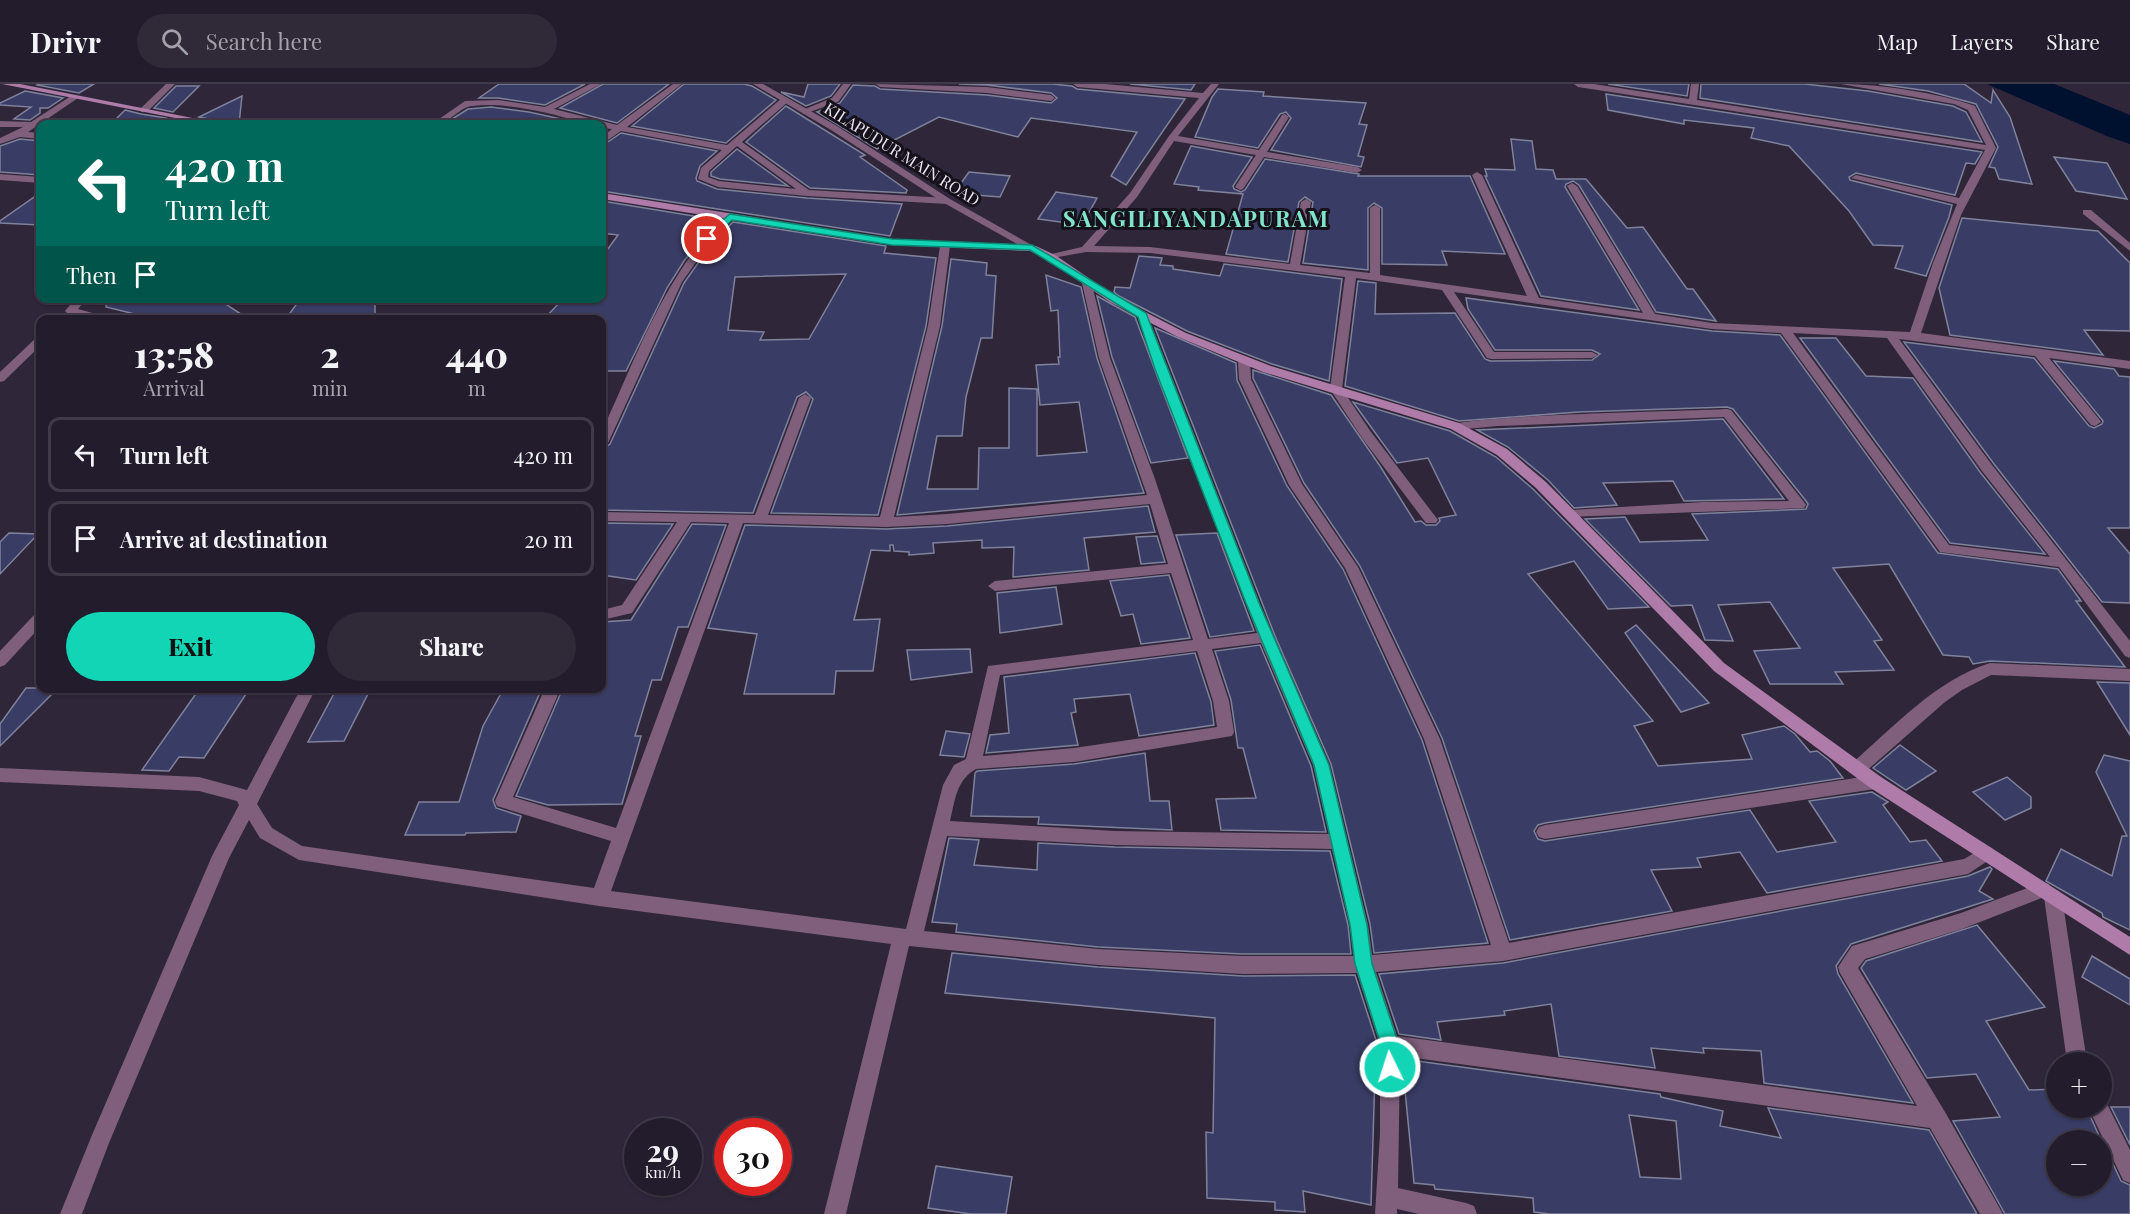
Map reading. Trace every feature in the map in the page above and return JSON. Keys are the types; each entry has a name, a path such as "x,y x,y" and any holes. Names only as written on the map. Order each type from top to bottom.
{"main road":[{"path":"6,84 197,120"},
{"path":"606,196 892,242 1032,248 1051,257 1087,283 1143,316 1244,361 1455,426 1502,452 1541,484 1719,667 1875,782 2130,947"}],"street":[{"path":"144,110 171,84"},
{"path":"546,110 597,84"},
{"path":"606,137 678,84"},
{"name":"KILAPUDUR MAIN ROAD","path":"757,84 947,201 1032,248"},
{"path":"804,111 835,100 847,84"},
{"path":"880,84 987,90 1051,98"},
{"path":"1077,84 1206,96"},
{"path":"1086,249 1134,195 1172,138 1215,84"},
{"path":"1578,84 1991,148"},
{"path":"1693,101 1695,84"},
{"path":"1845,84 1934,97 1972,108 1991,148"},
{"path":"40,120 75,98"},
{"path":"784,100 704,170 703,179 718,184 807,193 947,201"},
{"path":"443,120 468,104 498,104 546,110 585,120"},
{"path":"1240,188 1285,117"},
{"path":"0,141 19,134 36,122"},
{"path":"0,124 32,125"},
{"path":"606,125 733,145 807,193"},
{"path":"19,134 36,136"},
{"path":"1172,138 1357,170"},
{"path":"1915,336 1932,282 1963,202 1991,148"},
{"path":"1477,175 1535,301"},
{"path":"0,177 36,180"},
{"path":"1856,178 1963,202"},
{"path":"1572,186 1652,318"},
{"path":"1294,269 1306,202"},
{"path":"1375,208 1375,277"},
{"path":"2087,212 2130,248"},
{"path":"606,434 677,282 707,239 730,217"},
{"path":"886,522 934,326 945,246"},
{"path":"1051,257 1086,249 1150,250 1445,286 1712,326 1915,336 2130,365"},
{"path":"1351,275 1336,389 1366,435 1431,520"},
{"path":"835,1214 907,937 951,785 960,770 973,763 1074,755 1226,732 1225,715 1203,645 1107,365 1092,316 1087,283"},
{"path":"1445,286 1491,356 1592,355"},
{"path":"67,315 78,303"},
{"path":"1143,316 1161,369 1266,637 1321,765 1359,925 1364,964 1390,1045 1390,1133 1386,1205 1466,1214"},
{"path":"1785,330 1945,549 2064,563"},
{"path":"1890,334 1987,468 2064,563 2130,652"},
{"path":"0,378 36,344"},
{"path":"2038,352 2095,422"},
{"path":"1244,361 1245,379 1281,455 1296,484 1351,567 1432,739 1503,953"},
{"path":"759,521 805,398"},
{"path":"1455,426 1498,422 1727,413 1799,506 1704,506 1571,514"},
{"path":"606,516 886,522 948,519 1154,499"},
{"path":"606,614 627,609 686,519"},
{"path":"599,898 737,520"},
{"path":"995,586 1176,568"},
{"path":"0,661 36,622"},
{"path":"973,763 993,670 1266,637"},
{"path":"1858,768 1973,674 1990,669 2130,675"},
{"path":"71,1214 99,1142 221,856 306,693"},
{"path":"552,693 503,801 621,837"},
{"path":"0,775 199,784 243,796 266,833 299,853 599,898 907,937 1098,957 1243,965 1364,964 1503,953 1968,866 1986,853"},
{"path":"1545,832 1875,782"},
{"path":"940,828 1115,838 1340,842"},
{"path":"1992,1214 1847,967 1859,952 2048,894 2075,1052"},
{"path":"1390,1045 1619,1078 1938,1119"},
{"path":"2103,1118 2130,1173"}],"water":[{"path":"1987,84 2054,84 2130,115 2130,144 2109,137"}],"building":[{"path":"94,84 79,93 37,85"},
{"path":"499,84 585,84 545,105 498,98 479,98"},
{"path":"603,84 669,84 617,123 560,108"},
{"path":"684,84 744,84 776,100 726,143 632,126"},
{"path":"808,84 840,84 831,96 806,106 781,92 804,97"},
{"path":"959,84 1053,84 1072,86 1077,89 1185,99 1126,185 1111,176 1137,132 1031,118 1018,137 939,117 877,149 817,112 840,103 853,85 875,86 880,89 987,95 1051,103 1057,98 1051,93"},
{"path":"1130,84 1195,84 1191,90"},
{"path":"1608,84 1689,84 1687,96"},
{"path":"1701,84 1805,84 1868,91 1953,106 1966,112 1982,142 1700,98"},
{"path":"1879,84 1964,84 1991,103 1993,90 2010,117 2032,184 1999,179 1995,168 1989,167 1998,147 1976,104 1928,91"},
{"path":"176,86 199,86 173,112 154,108"},
{"path":"1218,89 1264,92 1263,96 1366,103 1359,124 1367,125 1358,156 1364,157 1361,167 1271,150 1291,118 1286,112 1280,114 1258,148 1195,137 1212,97"},
{"path":"25,91 63,98 48,108 40,108 40,113 30,120 14,119 31,107 0,105 0,103"},
{"path":"1606,94 1982,152 1975,164 1966,163 1955,195 1856,173 1849,177 1850,180 1952,205 1926,276 1895,268 1903,246 1873,245 1849,211 1789,146 1751,138 1754,128 1684,120 1684,124 1608,110"},
{"path":"242,96 239,120 213,120 199,117"},
{"path":"786,106 865,155 860,157 907,190 906,193 810,188 746,142"},
{"path":"491,107 566,120 450,120 468,109"},
{"path":"125,110 166,118 164,120 115,120"},
{"path":"621,133 717,151 700,166 696,178 697,181 717,189 902,204 890,236 606,192 606,143"},
{"path":"20,139 36,141 36,175 0,172 0,146"},
{"path":"1511,139 1532,141 1536,169 1553,170 1556,179 1586,179 1627,228 1643,227 1687,289 1693,289 1716,321 1656,312 1579,185 1573,181 1565,187 1639,310 1541,296 1485,176 1487,176 1485,169 1515,170"},
{"path":"1191,146 1252,157 1233,186 1241,192 1245,190 1265,159 1359,174 1358,176 1470,176 1505,254 1442,251 1447,265 1382,264 1382,208 1374,203 1368,208 1368,270 1303,263 1313,202 1305,197 1299,202 1288,262 1226,254 1243,194 1198,190 1199,187 1174,184"},
{"path":"737,149 788,186 720,179 711,176 711,172"},
{"path":"2054,157 2107,163 2127,199 2076,191"},
{"path":"969,172 1010,176 1000,197 975,195 956,190"},
{"path":"1056,192 1097,198 1082,225 1038,219"},
{"path":"36,196 36,225 0,223"},
{"path":"606,202 718,220 684,261 667,288 626,371 606,371 606,315 548,315 559,303 606,303 606,252 618,235 606,234"},
{"path":"1962,218 2098,231 2130,263 2130,331 2084,330 2103,355 1950,335 1939,288"},
{"path":"733,222 886,246 884,253 936,258 926,326 878,515 771,513 813,399 806,392 797,397 753,513 606,510 606,447 610,444 684,283 713,242","holes":["846,274 809,339 760,340 764,332 728,330 735,277"]},
{"path":"1139,256 1162,258 1160,265 1173,266 1173,269 1220,276 1224,264 1342,279 1329,381 1272,364 1187,331 1119,296 1114,292 1115,287 1130,288"},
{"path":"951,259 987,263 986,275 996,276 992,338 981,338 966,397 962,436 937,436 927,489 978,489 979,448 1009,448 1009,388 1037,389 1037,456 1087,452 1079,402 1040,405 1036,365 1059,364 1058,357 1060,357 1058,310 1051,311 1046,275 1081,287 1097,358 1144,493 897,515 942,326"},
{"path":"1358,281 1376,283 1375,314 1455,313 1485,359 1490,361 1592,360 1600,354 1592,350 1495,350 1468,309 1466,298 1712,331 1780,335 1938,553 2058,569 2081,601 2076,601 2125,667 1990,661 1973,664 1969,657 1943,655 1889,564 1833,568 1882,640 1874,641 1894,670 1835,672 1843,684 1770,684 1754,651 1800,648 1770,602 1718,605 1733,641 1705,640 1692,605 1671,606 1585,519 1625,517 1640,542 1708,540 1692,514 1806,509 1808,504 1806,501 1733,409 1727,407 1579,412 1459,421 1345,386"},
{"path":"1097,296 1135,317 1188,458 1151,463 1112,357"},
{"path":"106,303 224,303 242,315 139,315 106,307"},
{"path":"297,303 375,303 375,315 289,315"},
{"path":"1155,328 1236,363 1237,380 1287,486 1343,569 1422,740 1488,943 1374,953 1370,924 1331,764 1275,636"},
{"path":"1800,338 1836,338 1866,376 1913,378 1980,472 2045,554 1950,543"},
{"path":"1904,342 2034,358 2089,426 2094,428 2103,421 2054,361 2114,369 2119,376 2130,377 2130,528 2108,528 2130,554 2130,603 2102,602 1994,464"},
{"path":"1253,370 1331,395 1415,522 1421,521 1426,525 1436,525 1440,521 1439,518 1456,515 1428,458 1397,463 1353,402 1450,431 1496,457 1534,490 1649,607 1608,609 1574,561 1528,574 1653,721 1634,726 1658,766 1752,759 1742,735 1784,726 1795,734 1810,752 1817,751 1830,761 1843,778 1545,823 1538,825 1534,831 1538,839 1545,841 1750,810 1777,852 1836,842 1809,801 1872,792 1888,802 1883,805 1910,842 1926,840 1942,861 1767,893 1740,852 1697,858 1701,867 1651,870 1672,911 1510,940 1442,738 1360,566 1304,483 1253,378"},
{"path":"1723,419 1784,499 1684,501 1673,481 1603,483 1617,505 1574,508 1548,480 1508,447 1477,430"},
{"path":"1148,506 1155,532 1084,538 1089,570 1013,577 1014,547 982,548 982,540 933,543 934,553 909,555 909,552 894,551 893,545 890,545 890,551 871,550 854,620 880,619 873,671 836,671 834,694 744,694 757,634 708,628 745,525 886,529 947,526"},
{"path":"606,523 673,524 636,580 606,576"},
{"path":"692,524 726,525 688,627 678,627 661,680 652,680 635,736 641,736 622,804 548,805 516,796 561,693 606,693 606,622 631,620"},
{"path":"9,533 36,534 0,574 0,542"},
{"path":"1217,533 1254,631 1210,637 1176,535"},
{"path":"1157,536 1165,562 1141,564 1136,537"},
{"path":"1169,575 1190,638 1141,644 1133,614 1121,616 1110,581"},
{"path":"1056,587 1062,624 1000,633 997,593"},
{"path":"1636,625 1709,703 1681,712 1625,633"},
{"path":"1260,645 1311,766 1326,832 1221,830 1216,799 1256,798 1243,748 1238,748 1231,700 1215,651"},
{"path":"970,649 972,672 911,680 907,650"},
{"path":"1195,653 1211,702 1214,725 1139,736 1130,694 1074,699 1076,712 1071,713 1078,745 986,753 990,735 1009,733 1004,677"},
{"path":"2097,682 2130,683 2130,735"},
{"path":"26,688 36,688 36,693 53,693 0,746 0,724"},
{"path":"196,693 247,693 204,758 179,757 169,771 142,770"},
{"path":"334,693 368,693 344,741 308,742"},
{"path":"501,693 540,693 493,800 496,808 521,816 516,832 405,835 419,802 459,802 483,726"},
{"path":"946,731 970,734 964,757 940,755"},
{"path":"1900,745 1936,771 1906,790 1873,768"},
{"path":"1145,753 1150,801 1169,801 1172,830 1038,824 1039,817 971,816 977,771 1074,764"},
{"path":"2104,755 2130,761 2130,930 2103,917 2102,913 2046,881 2061,849 2112,876 2122,836 2127,836 2096,772"},
{"path":"2007,777 2031,797 2031,808 2005,820 1973,792"},
{"path":"949,838 979,840 974,865 1037,870 1038,843 1115,847 1330,851 1348,925 1351,954 1243,954 1098,947 956,932 957,924 932,922"},
{"path":"1990,867 1992,869 1979,891 1993,899 1851,944 1836,966 1838,974 1913,1103 1764,1083 1761,1051 1703,1048 1704,1053 1651,1048 1655,1068 1559,1056 1551,1004 1504,1011 1505,1015 1437,1022 1441,1040 1399,1034 1379,974 1503,963 1968,876"},
{"path":"1977,925 2045,1007 1986,1021 2029,1090 2046,1089 2046,1118 2091,1118 2096,1130 2046,1130 2046,1196 2112,1196 2112,1162 2121,1181 2130,1185 2130,1214 2005,1214 1953,1121 2000,1117 1976,1074 1927,1078 1861,968 1866,961"},
{"path":"952,953 1098,967 1243,976 1355,975 1376,1040 1371,1205 1303,1191 1305,1212 1275,1210 1275,1202 1207,1198 1206,1132 1213,1133 1215,1018 945,993"},
{"path":"2092,956 2130,979 2130,1005 2082,977"},
{"path":"1402,1059 1660,1094 1661,1097 1723,1111 1720,1126 1781,1138 1768,1108 1929,1130 1977,1214 1550,1214 1534,1212 1533,1198 1435,1189 1434,1185 1414,1183","holes":["1629,1115 1676,1121 1681,1179 1640,1177"]},
{"path":"2112,1107 2130,1107 2130,1145 2112,1109"},
{"path":"936,1166 1012,1177 1006,1214 971,1214 928,1208"}],"district":[{"name":"SANGILIYANDAPURAM","path":"1196,219"}],"route":[{"path":"707,239 730,217 892,242 1032,248 1051,257 1087,283 1143,316 1161,369 1185,425 1239,569 1321,765 1359,925 1364,964 1390,1045 1390,1067"}]}
